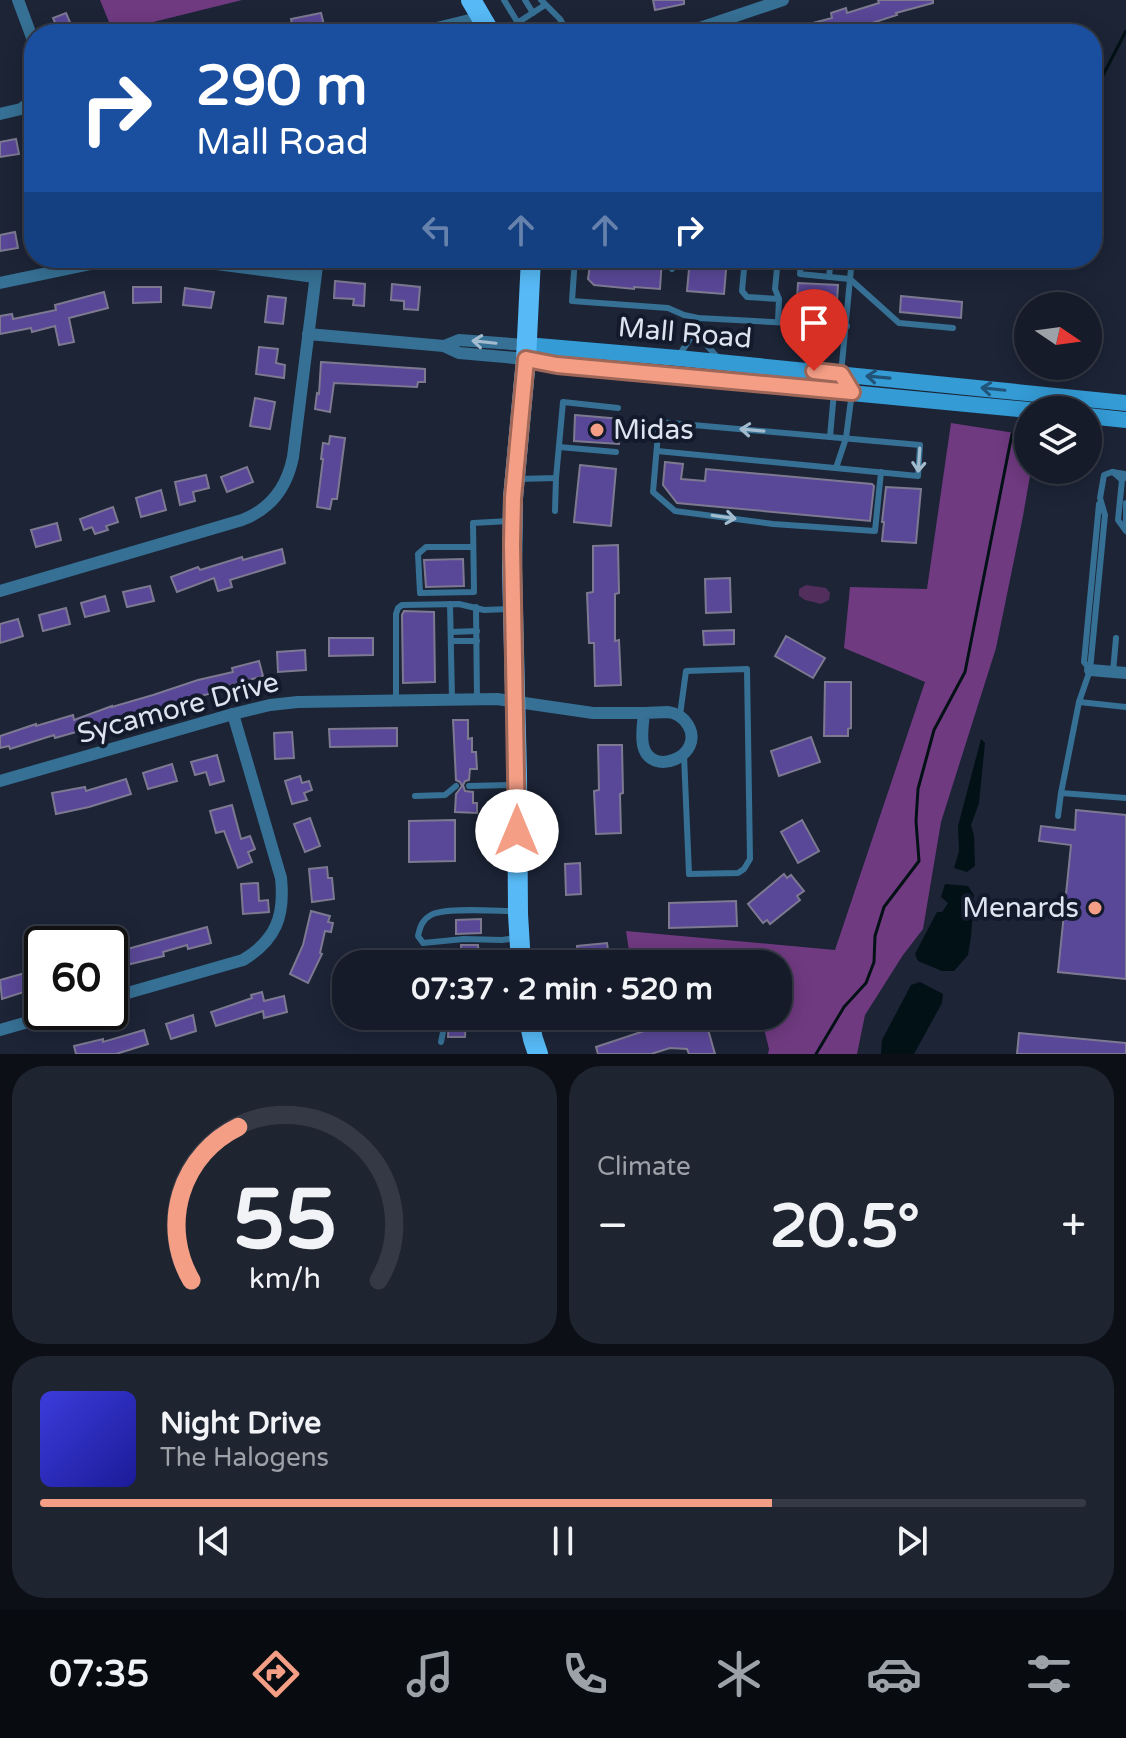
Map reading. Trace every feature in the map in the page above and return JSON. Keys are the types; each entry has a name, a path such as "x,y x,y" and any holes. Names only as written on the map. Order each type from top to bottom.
{"main road":[{"path":"520,950 513,521 530,268"},
{"name":"Mall Road","path":"526,352 678,358 1126,403"},
{"name":"Mall Road","path":"526,352 557,365 1014,409"},
{"path":"1102,417 1126,420"},
{"path":"532,1030 538,1054"}],"street":[{"path":"18,0 27,24"},
{"path":"712,24 783,0"},
{"path":"453,24 481,17"},
{"path":"0,114 24,107"},
{"path":"0,283 72,268"},
{"path":"246,268 315,277"},
{"path":"0,591 242,520 261,511 278,495 290,472 316,268"},
{"path":"308,334 444,346 459,353 526,352"},
{"path":"1090,670 1120,672"},
{"name":"Sycamore Drive","path":"0,781 233,714 298,702 497,699 593,713 644,713"},
{"path":"644,713 680,715 690,730 691,738 684,755 674,761 663,762 648,755 642,742 644,713"},
{"path":"128,993 243,960 261,947 279,919 283,897 281,878 233,714"},
{"path":"0,1030 24,1023"}],"lane":[{"path":"504,0 518,23 543,3 563,24"},
{"path":"525,0 533,13"},
{"path":"574,268 572,301 668,308 698,318 847,326"},
{"path":"744,268 742,291 747,297 779,299"},
{"path":"777,268 775,289 779,299 778,322"},
{"path":"800,268 800,274 850,279 899,323 953,328"},
{"path":"829,277 830,268"},
{"path":"830,437 834,391 841,374 847,326 851,268"},
{"path":"678,358 697,328 698,318"},
{"path":"697,328 704,342 722,362"},
{"path":"836,468 846,438 852,392 841,374"},
{"path":"555,511 563,402 618,408"},
{"path":"657,451 881,472 918,476 920,445 659,422 653,492 675,511 773,524 875,531 881,472"},
{"path":"559,447 616,452"},
{"path":"1112,472 1122,480 1118,520 1126,531"},
{"path":"1058,816 1079,702 1090,670 1105,515 1100,498 1104,475 1112,472 1125,474 1126,478"},
{"path":"515,479 556,478"},
{"path":"1126,503 1126,531"},
{"path":"473,547 426,547 418,554 420,593 474,592 473,523 513,521"},
{"path":"396,699 398,608 402,605 450,604 484,610 513,608"},
{"path":"450,604 452,699"},
{"path":"476,607 477,699"},
{"path":"451,632 477,631"},
{"path":"1116,638 1120,672"},
{"path":"451,641 477,641"},
{"path":"680,715 686,671 747,669 750,859 738,873 689,874 684,755"},
{"path":"1079,702 1126,707"},
{"path":"469,786 517,785"},
{"path":"415,796 445,795 456,786"},
{"path":"1061,793 1126,798"},
{"path":"518,911 432,913 420,924 418,936 423,943 519,937"},
{"path":"441,1042 443,1030"}],"shaded area":[{"path":"100,0 242,0 145,24 110,24"},
{"path":"951,423 1014,433 1014,484 1029,484 1023,516 996,648 941,822 923,929 865,1015 857,1054 768,1054 764,1030 792,1030 792,950 629,950 626,931 835,950 925,682 844,648 850,587 927,589"},
{"path":"806,585 826,588 830,593 829,600 821,604 805,600 799,596 799,589"},
{"path":"981,739 985,743 979,803 971,825 975,866 967,872 954,868 959,851 958,826"},
{"path":"945,884 968,886 974,895 968,955 954,971 942,971 918,961 915,954 937,912 942,912 948,903 941,897"},
{"path":"920,982 943,994 942,1003 914,1054 881,1054 882,1040 911,985"}],"building":[{"path":"653,0 684,0 684,4 655,10"},
{"path":"878,0 933,0 933,3 869,24 809,24 832,18 831,13 846,8 847,13 879,3"},
{"path":"66,13 71,24 56,24 53,18"},
{"path":"321,13 324,24 292,24 291,19"},
{"path":"16,139 19,154 0,157 0,142"},
{"path":"15,232 18,248 0,251 0,235"},
{"path":"590,268 661,268 660,289 594,285 588,279"},
{"path":"689,268 726,268 724,294 687,291"},
{"path":"335,281 365,284 364,306 353,305 354,299 334,298"},
{"path":"798,283 838,285 836,318 796,315"},
{"path":"392,284 420,287 418,310 404,309 404,301 391,300"},
{"path":"133,287 161,287 161,302 133,303"},
{"path":"185,288 214,292 211,308 183,305"},
{"path":"104,292 108,308 69,318 74,342 59,345 55,326 32,332 31,328 0,334 0,316 12,314 13,319 56,310 55,305"},
{"path":"268,296 286,298 283,324 265,322"},
{"path":"901,296 962,302 961,318 900,312"},
{"path":"259,347 278,349 276,363 285,365 284,378 256,374"},
{"path":"321,362 425,369 425,382 418,382 417,387 334,383 330,412 315,409"},
{"path":"255,398 275,402 270,429 250,426"},
{"name":"Midas","path":"575,415 621,419 619,444 574,441"},
{"path":"330,436 345,438 337,499 332,499 330,509 317,507 323,443 329,444"},
{"path":"665,462 683,464 681,479 705,481 706,469 872,484 870,521 677,503 663,485"},
{"path":"580,465 616,469 611,526 574,522"},
{"path":"247,467 253,482 227,492 221,477"},
{"path":"206,475 209,488 193,492 195,501 180,505 175,482"},
{"path":"886,487 921,489 916,543 882,541"},
{"path":"161,490 166,510 141,517 136,498"},
{"path":"113,507 118,522 106,526 108,530 95,534 92,527 84,530 80,519"},
{"path":"57,523 61,540 36,547 31,530"},
{"path":"618,545 619,593 615,594 615,641 619,640 621,685 595,686 594,643 589,643 587,593 593,592 593,546"},
{"path":"282,549 285,563 230,580 232,587 218,591 214,578 177,592 171,577 198,567 200,570"},
{"path":"463,559 464,586 426,587 424,560"},
{"path":"730,578 731,612 706,613 705,579"},
{"path":"150,586 154,601 127,607 123,592"},
{"path":"105,596 109,611 85,617 81,603"},
{"path":"66,608 70,624 43,631 39,615"},
{"path":"404,611 434,612 435,682 403,683"},
{"path":"18,619 23,636 0,643 0,624"},
{"path":"734,630 734,644 704,645 703,631"},
{"path":"786,636 825,658 813,678 775,656"},
{"path":"329,638 373,638 373,655 329,656"},
{"path":"305,650 306,670 278,672 277,652"},
{"path":"259,661 263,676 228,686 229,689 90,729 55,738 54,735 10,749 9,746 0,748 0,736 73,715 74,720 198,680 233,672 232,668"},
{"path":"825,682 851,682 851,728 848,729 848,736 824,736"},
{"path":"453,720 468,720 468,739 472,738 477,769 470,769 469,780 463,785 465,791 473,792 477,813 455,812 456,794 462,786 456,780"},
{"path":"397,728 397,746 330,747 329,729"},
{"path":"292,732 294,758 275,759 274,733"},
{"path":"811,737 820,762 779,776 771,751"},
{"path":"598,745 622,745 621,833 596,834 594,791 599,790"},
{"path":"217,755 224,781 210,785 206,772 195,775 191,762"},
{"path":"172,764 177,781 148,789 143,773"},
{"path":"300,776 302,783 309,781 312,790 304,793 307,800 292,804 285,781"},
{"path":"126,779 131,794 56,814 52,793 85,787 86,791"},
{"path":"232,805 241,839 250,836 255,849 248,852 252,862 238,868 224,831 216,833 210,811"},
{"name":"Menards","path":"1076,810 1126,815 1126,979 1058,972 1071,845 1039,841 1041,826 1075,830"},
{"path":"310,818 320,846 305,852 294,824"},
{"path":"455,820 455,861 409,862 409,821"},
{"path":"802,820 819,851 798,863 781,832"},
{"path":"580,863 581,894 566,895 565,864"},
{"path":"327,867 328,878 332,878 334,899 312,902 309,869"},
{"path":"784,874 787,878 791,875 804,891 797,896 800,900 770,924 767,920 763,923 748,904"},
{"path":"258,883 259,901 268,900 269,912 243,914 241,884"},
{"path":"736,901 737,926 669,928 669,903"},
{"path":"311,911 330,916 328,922 333,923 331,932 325,931 322,954 308,983 290,974 303,945"},
{"path":"481,919 481,933 456,934 456,920"},
{"path":"207,927 211,943 188,949 187,945 163,952 164,956 128,965 128,949"},
{"path":"607,943 608,950 577,950 577,946"},
{"path":"461,945 478,945 478,950 461,950"},
{"path":"24,973 24,992 2,999 0,980"},
{"path":"262,992 264,1001 284,996 287,1012 264,1018 263,1011 216,1026 211,1012"},
{"path":"193,1015 196,1031 171,1039 166,1024"},
{"path":"144,1030 148,1044 116,1054 76,1054 74,1046 103,1039 103,1042"},
{"path":"448,1030 465,1030 465,1037 448,1037"},
{"path":"647,1030 708,1030 715,1054 689,1054 687,1049 670,1048 651,1054 598,1054 596,1047"},
{"path":"1019,1033 1126,1043 1126,1054 1017,1054"}],"waterway":[{"path":"1102,77 1126,31"},
{"path":"816,1054 844,1007 866,983 874,962 875,936 884,907 919,861 916,821 918,789 934,730 965,672 1012,434"}],"place":[{"name":"Midas","path":"597,430"},
{"name":"Menards","path":"1095,908"}],"route":[{"path":"517,831 512,545 513,498 526,359 557,365 852,392 841,374 814,371"}]}
